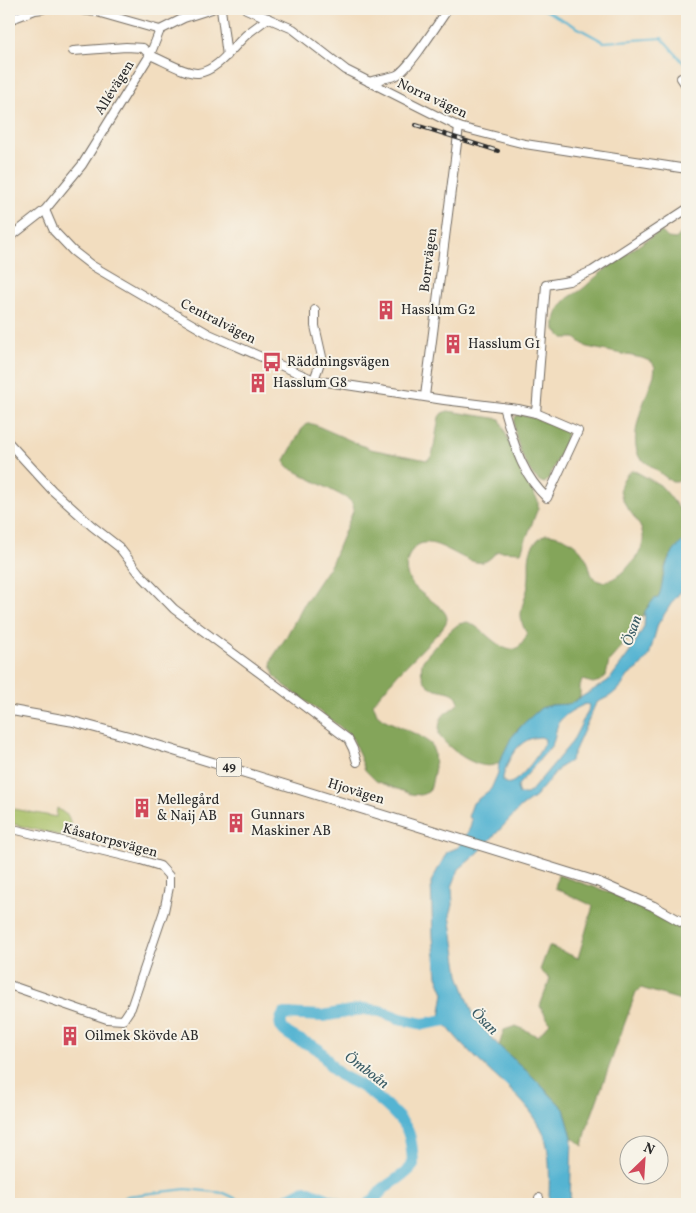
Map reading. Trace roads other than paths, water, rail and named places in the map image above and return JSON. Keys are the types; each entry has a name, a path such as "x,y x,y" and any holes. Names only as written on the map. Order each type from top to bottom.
{"main road":[{"name":"Hjovägen","path":"9,710 71,721 128,736 447,834 598,882 652,906 687,925"}],"street":[{"path":"9,20 35,10 43,9"},
{"path":"73,9 97,12 160,30"},
{"path":"73,51 126,47 143,48 150,55 160,30 184,18 212,9"},
{"path":"221,9 228,56"},
{"name":"Norra vägen","path":"246,9 293,29 346,70 459,127 525,144 687,169"},
{"path":"370,82 379,78 396,75 410,63 448,9"},
{"name":"Allévägen","path":"9,238 45,210 82,165 150,55 185,70 198,73 207,70 228,56 246,34 268,18"},
{"path":"681,78 687,87"},
{"name":"Borrvägen","path":"425,396 459,127"},
{"name":"Centralvägen","path":"45,210 54,231 91,265 209,334 314,380 503,407 536,413 578,431 547,498 535,487 523,468 503,407"},
{"path":"536,413 546,285 569,281 592,271 687,210"},
{"path":"314,380 322,357 315,326 316,310"},
{"path":"9,443 52,490 92,526 119,547 139,573 174,609 348,739 357,762"},
{"name":"Kåsatorpsvägen","path":"9,828 141,860 160,866 169,876 169,887 161,919 131,1008 123,1020 107,1019 9,984"}],"water":[{"path":"687,537 687,584 658,624 649,656 639,668 628,676 621,687 610,696 596,703 570,761 560,767 535,797 521,807 478,853 459,869 452,887 453,905 450,915 459,975 475,1019 499,1046 564,1109 572,1137 570,1204 549,1204 547,1146 545,1136 537,1120 521,1100 459,1041 440,1017 444,993 437,976 433,937 431,882 447,852 459,847 470,828 472,819 468,817 473,803 491,789 498,773 499,763 511,738 524,723 541,708 570,704 610,679 630,652 644,627 645,611 654,599 658,598 669,558","holes":["586,704 589,705 588,711 572,742 531,791 527,794 519,794 517,788 519,784 552,745 561,719","541,737 545,739 544,744 520,777 510,783 503,781 508,763 516,750 526,741"]}],"waterway":[{"path":"543,9 604,42 662,38 687,67"},
{"name":"Ömboån","path":"369,1204 383,1189 403,1175 413,1165 408,1131 386,1105 373,1094 338,1073 319,1050 286,1032 282,1027 281,1021 284,1014 322,1016 363,1009 380,1011 401,1019 423,1024 457,1018"},
{"path":"113,1204 127,1196 186,1189 224,1193 241,1201 260,1204"},
{"name":"Ömboån","path":"278,1204 301,1192 307,1191 340,1204"}],"railway":[{"path":"416,125 498,151"}],"place":[{"name":"Hasslum G2","path":"386,310"},
{"name":"Hasslum G1","path":"453,344"},
{"name":"Räddningsvägen","path":"272,362"},
{"name":"Hasslum G8","path":"258,383"},
{"name":"Mellegård & Naij AB","path":"142,808"},
{"name":"Gunnars Maskiner AB","path":"236,823"},
{"name":"Oilmek Skövde AB","path":"70,1036"}],"water label":[{"name":"Ösan","path":"633,631"},
{"name":"Ösan","path":"484,1022"}]}
